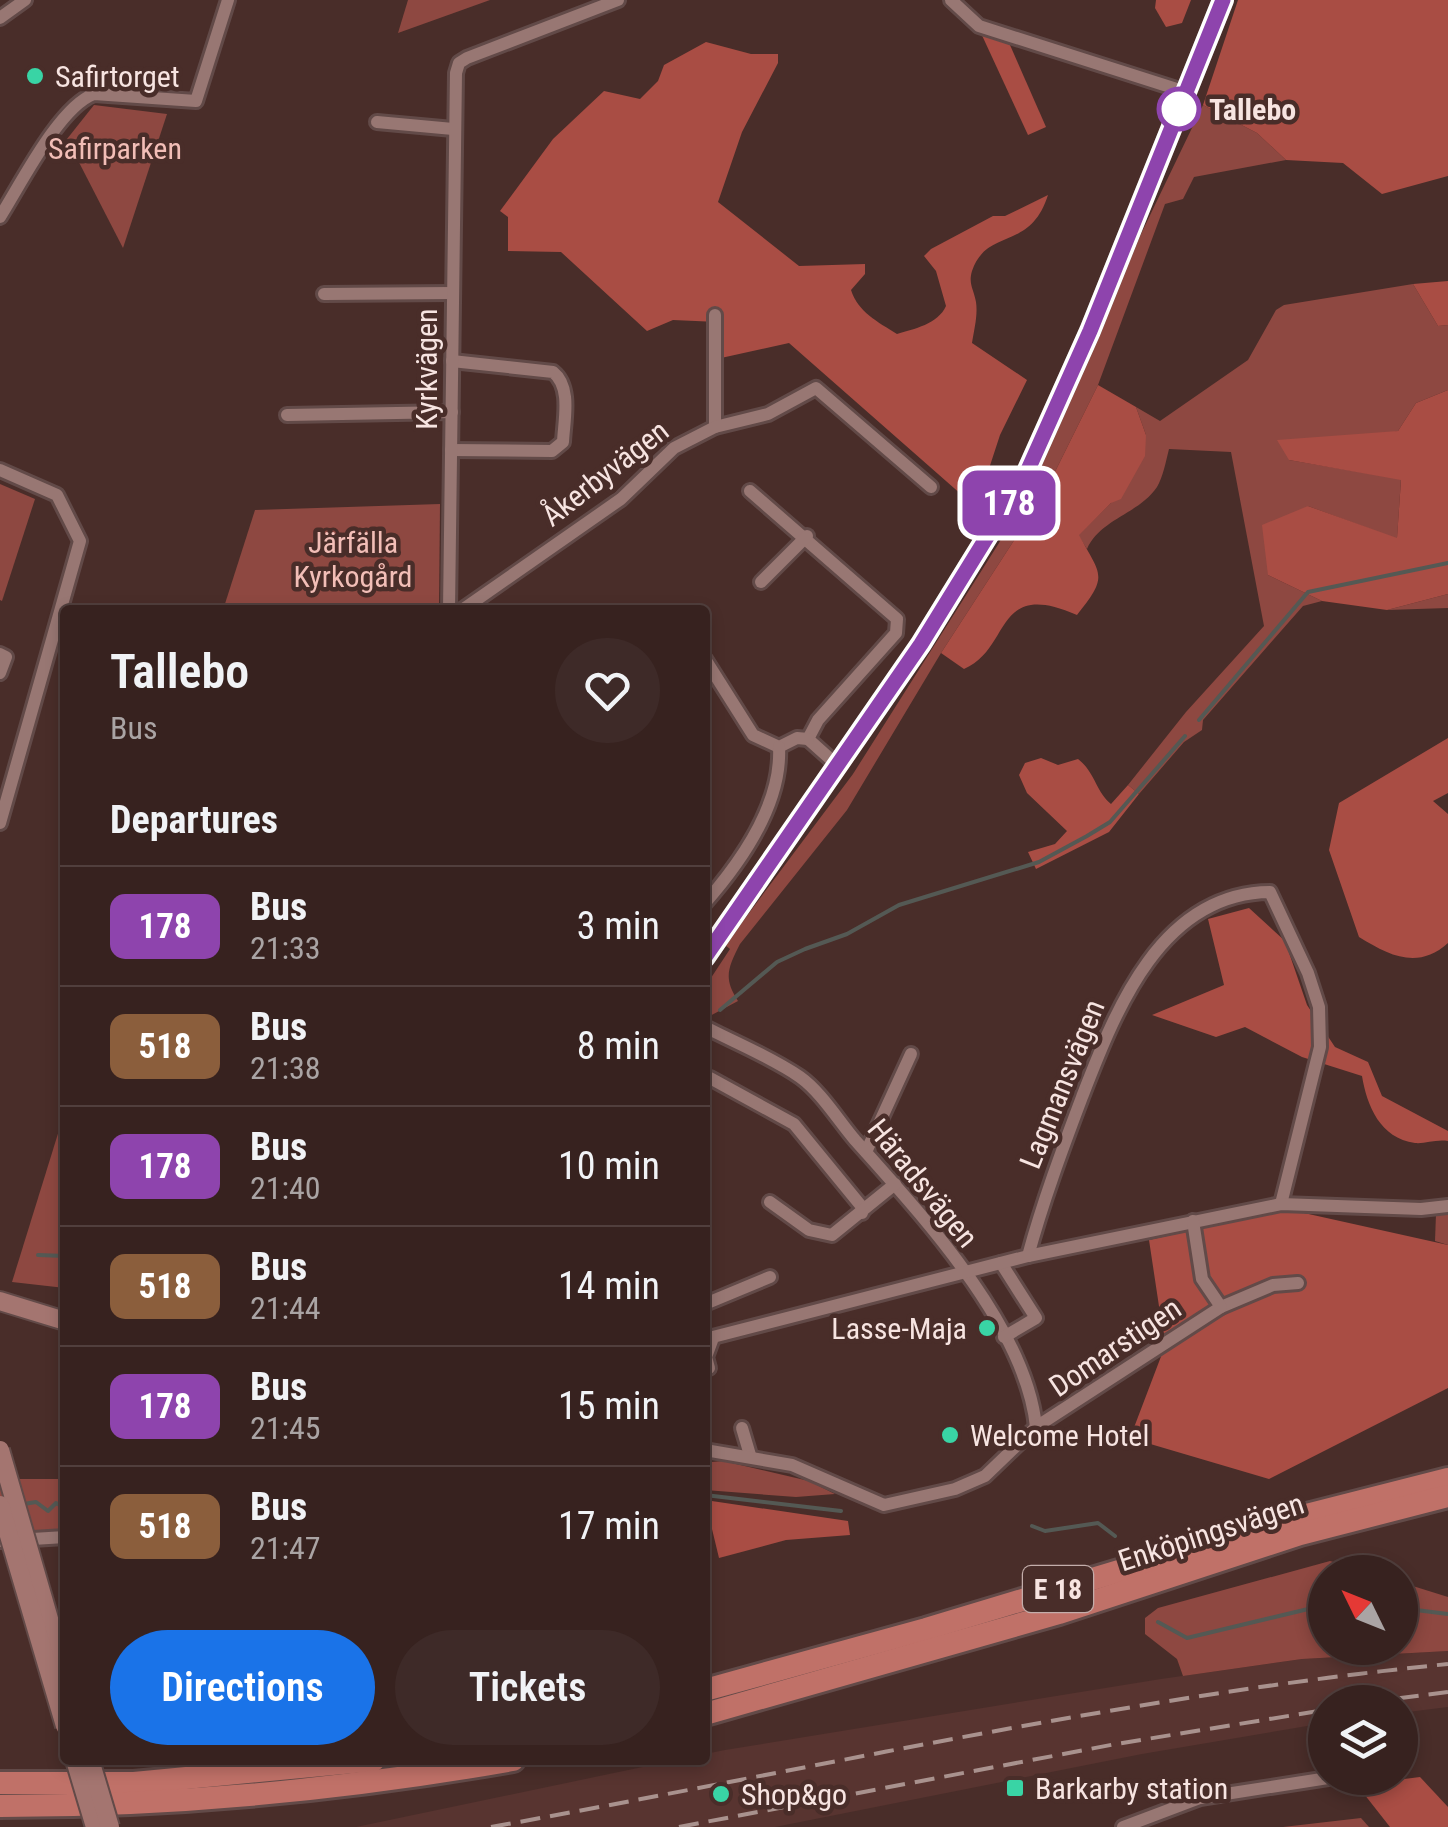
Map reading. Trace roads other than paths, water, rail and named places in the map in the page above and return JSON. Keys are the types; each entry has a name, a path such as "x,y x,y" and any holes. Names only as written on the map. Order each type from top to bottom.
{"highway":[{"name":"Enköpingsvägen","path":"710,1689 926,1629 1295,1518 1448,1480"},
{"name":"Enköpingsvägen","path":"710,1713 1041,1619 1300,1534 1448,1496"},
{"path":"0,1783 134,1783 322,1765"},
{"path":"0,1806 137,1806 388,1782 485,1765"}],"street":[{"path":"0,9 14,0"},
{"path":"0,18 25,0"},
{"path":"0,217 53,136 85,97 94,94 196,101 228,0"},
{"name":"Kyrkvägen","path":"448,605 453,129 459,63 618,0"},
{"path":"951,0 979,26 1186,92"},
{"path":"710,950 921,644 1027,472 1090,331 1224,0"},
{"path":"376,122 453,129"},
{"path":"324,294 452,293"},
{"path":"715,316 716,427"},
{"path":"450,450 552,451 563,442 564,386 559,376 494,362 452,361"},
{"name":"Åkerbyvägen","path":"469,605 612,506 674,448 716,427 768,414 816,388 930,487"},
{"path":"287,415 452,412"},
{"path":"0,470 57,495 80,541 62,605"},
{"path":"750,490 890,610 899,626 818,720 808,739"},
{"path":"761,582 807,536"},
{"path":"0,823 60,612"},
{"path":"0,673 3,656"},
{"path":"710,667 754,734 779,747"},
{"path":"779,747 797,738 808,739 837,765"},
{"path":"710,896 764,816 780,771 779,747"},
{"name":"Lagmansvägen","path":"1028,1256 1046,1190 1120,1001 1155,953 1190,917 1251,892 1270,892 1308,972 1319,1007 1320,1047 1281,1204"},
{"name":"Häradsvägen","path":"710,1030 802,1078 895,1184 964,1274 1004,1337 1034,1406 1036,1427"},
{"path":"866,1152 911,1054"},
{"path":"710,1078 794,1124 862,1207 862,1213"},
{"path":"770,1202 809,1230 832,1235 895,1184"},
{"path":"710,1335 1028,1256 1281,1204 1421,1210 1448,1206"},
{"name":"Domarstigen","path":"1193,1220 1202,1280 1221,1307"},
{"path":"1001,1264 1036,1318 1004,1337"},
{"path":"710,1302 770,1277"},
{"name":"Domarstigen","path":"710,1451 792,1465 884,1505 896,1505 974,1482 1008,1457 1036,1427 1221,1307 1273,1285 1298,1283"},
{"path":"0,1302 60,1321"},
{"path":"0,1312 28,1311"},
{"path":"742,1428 750,1455"},
{"path":"0,1450 60,1657"},
{"path":"0,1505 60,1709"},
{"path":"0,1541 60,1536"},
{"path":"76,1765 95,1827"},
{"path":"91,1765 110,1827"},
{"path":"1123,1827 1200,1798 1308,1781"}],"waterway":[{"path":"1199,720 1308,592 1448,563"},
{"path":"720,1010 777,962 847,934 899,905 1039,862 1087,836 1110,822 1185,736"},
{"path":"38,1255 60,1256"},
{"path":"710,1496 841,1511"},
{"path":"24,1504 36,1502 48,1511 56,1503 60,1505"},
{"path":"1032,1526 1045,1531 1098,1523 1115,1536"},
{"path":"1158,1622 1187,1638 1308,1609"},
{"path":"1418,1610 1448,1614"}],"railway":[{"path":"491,1827 1088,1715 1207,1695 1448,1664"},
{"path":"1418,1696 1448,1692"},
{"path":"679,1827 1116,1744 1308,1713"}],"place":[{"name":"Safirtorget","path":"35,76"},
{"name":"Tallebo","path":"1179,109"},
{"name":"Lasse-Maja","path":"987,1328"},
{"name":"Welcome Hotel","path":"950,1435"},
{"name":"Barkarby station","path":"1015,1788"},
{"name":"Shop&go","path":"721,1794"}],"park label":[{"name":"Safirparken","path":"115,148"},
{"name":"Järfälla Kyrkogård","path":"353,559"}]}
